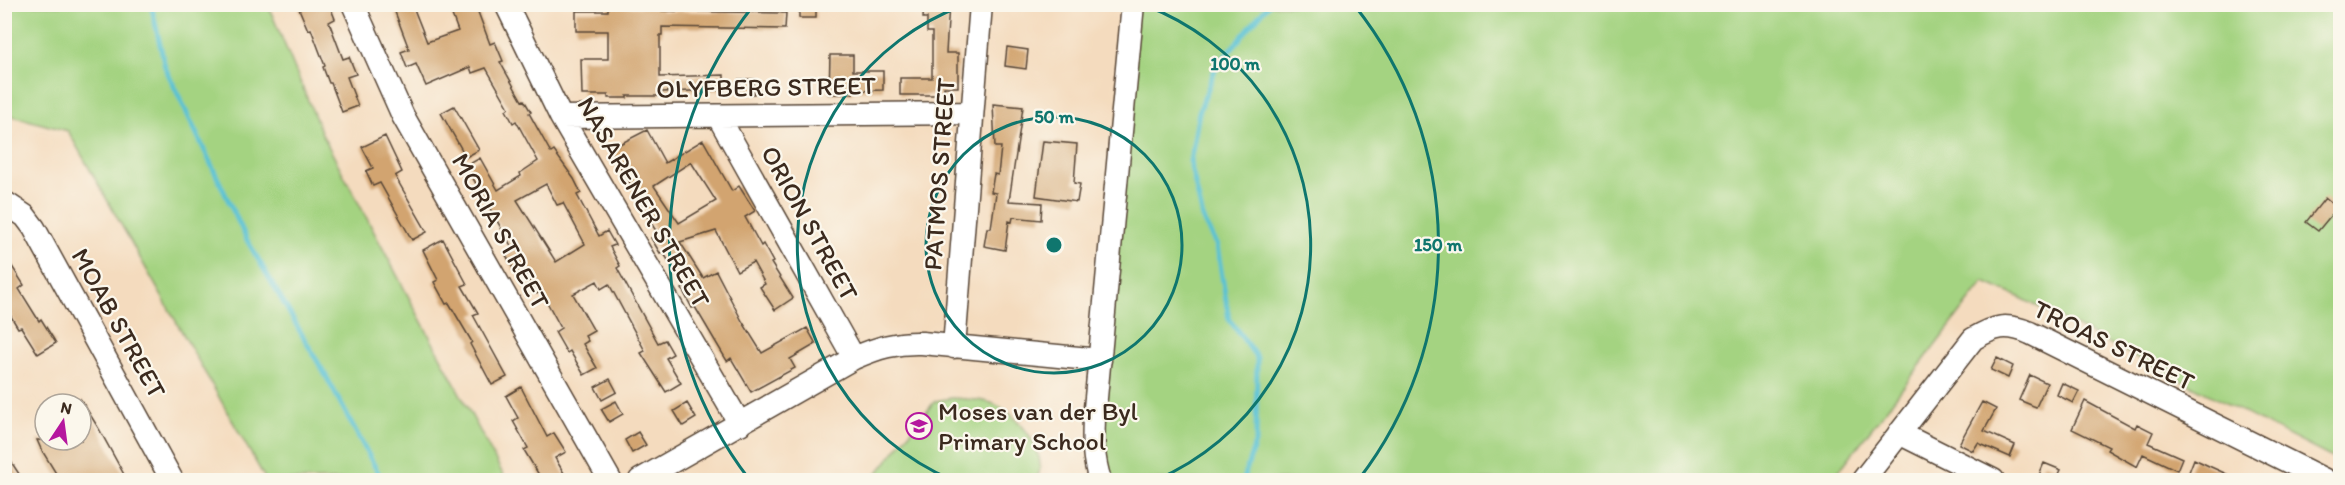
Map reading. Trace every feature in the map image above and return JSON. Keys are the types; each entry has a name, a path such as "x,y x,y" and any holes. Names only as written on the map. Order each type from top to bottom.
{"street":[{"name":"MORIA STREET","path":"353,4 403,116 610,480"},
{"name":"NASARENER STREET","path":"506,4 561,117 740,424"},
{"name":"PATMOS STREET","path":"954,347 981,4"},
{"path":"1100,480 1095,465 1093,444 1133,4"},
{"name":"OLYFBERG STREET","path":"561,117 971,113"},
{"name":"ORION STREET","path":"718,116 854,358"},
{"name":"MOAB STREET","path":"4,202 26,216 34,228 172,480"},
{"name":"TROAS STREET","path":"1863,480 1973,339 1989,330 2005,326 2016,327 2325,480"},
{"path":"640,480 854,358 883,346 900,342 922,343 1100,360"},
{"path":"1899,433 1993,480"}],"green space":[{"path":"4,5 268,5 323,136 506,480 266,480 68,131 5,114"},
{"path":"1133,5 2340,5 2340,462 2021,298 1984,282 1832,480 1100,480"},
{"path":"952,398 979,400 994,404 1018,421 1031,438 1039,457 1040,467 1037,480 872,480 935,401"}],"building":[{"path":"297,4 329,4 335,19 329,22 343,59 349,57 356,74 347,77 358,106 342,112 323,67 325,66 311,29 308,30"},
{"path":"392,4 412,4 427,42 458,31 448,4 475,4 490,44 495,42 503,61 500,62 522,101 524,100 531,112 529,113 551,153 554,151 574,179 581,193 577,195 599,236 607,231 615,245 610,247 620,266 617,268 658,343 665,340 673,354 666,358 681,383 666,392 641,353 645,351 609,284 601,289 597,281 573,294 594,331 585,336 588,341 583,344 597,368 584,375 570,351 567,353 555,332 561,328 541,291 537,294 522,268 515,272 506,255 514,251 466,166 480,158 498,190 521,176 520,173 538,161 516,121 513,123 506,110 509,108 486,68 472,73 470,67 426,86 416,64 407,68 401,52 409,49","holes":["546,184 557,205 563,203 585,244 556,262 517,200"]},
{"path":"642,4 662,4 662,11 786,13 785,29 662,27 660,77 724,75 724,90 661,92 661,96 627,96 627,98 582,95 581,59 608,59 608,31 576,31 576,11 608,11 608,7 642,7"},
{"path":"799,4 816,4 816,18 799,18"},
{"path":"924,4 949,4 946,53 958,53 958,87 944,87 944,95 900,95 900,78 932,78 932,32 927,32 927,18 923,18"},
{"path":"1007,47 1028,50 1026,69 1005,66"},
{"path":"830,55 853,55 853,71 883,71 883,90 829,94"},
{"path":"739,79 754,79 754,94 739,94"},
{"path":"993,104 1023,107 1009,201 1042,203 1041,220 1013,217 1012,222 1009,221 1005,250 984,246 987,228 991,228 996,193 991,192 994,174 998,175 1001,147 995,147"},
{"path":"454,106 479,150 466,157 441,113"},
{"path":"647,130 665,163 703,140 732,191 739,186 755,211 745,217 793,298 775,310 760,287 765,284 753,262 737,271 716,231 680,242 703,278 716,271 762,353 807,328 816,344 790,359 795,368 751,392 731,358 727,361 695,307 692,308 682,289 685,287 663,252 660,253 651,238 658,234 610,149","holes":["691,162 716,201 679,223 654,186"]},
{"path":"385,136 402,172 395,176 427,232 412,240 380,183 373,186 366,171 373,168 362,147"},
{"path":"1043,141 1077,144 1074,183 1080,184 1077,202 1036,196"},
{"path":"2325,198 2337,208 2318,231 2306,222"},
{"path":"443,239 467,284 462,286 478,313 473,315 507,377 492,385 470,344 472,342 434,282 438,280 423,250"},
{"path":"4,254 24,285 19,289 56,343 38,354 4,305"},
{"path":"1997,358 2013,366 2008,378 1991,370"},
{"path":"2030,375 2047,383 2036,407 2019,400"},
{"path":"610,379 617,392 602,400 595,387"},
{"path":"2062,383 2079,391 2073,403 2057,395"},
{"path":"521,387 547,437 554,433 566,452 555,458 568,480 542,480 524,450 528,448 513,421 518,418 506,396"},
{"path":"616,401 623,414 609,422 601,409"},
{"path":"2085,401 2135,428 2137,424 2153,432 2148,443 2182,458 2177,470 2143,454 2137,467 2107,450 2109,447 2072,429"},
{"path":"1982,402 1996,409 1984,431 2015,445 2010,457 1978,443 1973,451 1959,444"},
{"path":"687,403 696,418 683,426 674,411"},
{"path":"93,419 127,480 60,480 43,452 93,452"},
{"path":"638,432 646,445 632,453 625,440"},
{"path":"4,451 23,480 4,480"},
{"path":"2194,459 2240,480 2209,480 2189,472"},
{"path":"2044,463 2061,470 2056,480 2039,475"}],"waterway":[{"path":"151,4 165,67 247,240 326,376 382,480"},
{"path":"1243,480 1256,440 1257,358 1229,319 1217,246 1204,222 1190,162 1199,112 1216,67 1269,4"}],"place":[{"name":"Moses van der Byl Primary School","path":"919,426"}]}
